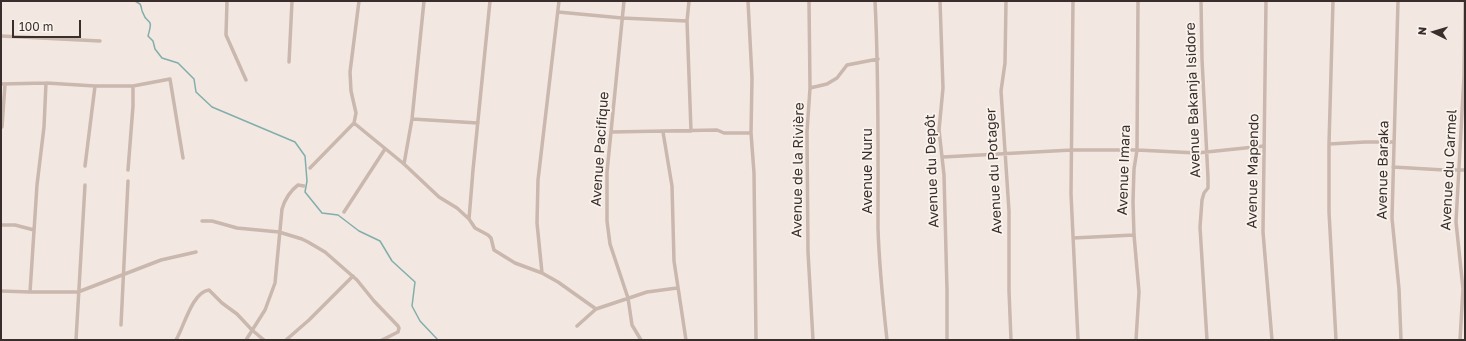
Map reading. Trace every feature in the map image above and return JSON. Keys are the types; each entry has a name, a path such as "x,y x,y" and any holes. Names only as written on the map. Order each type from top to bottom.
{"street":[{"path":"227,1 226,35 246,80"},
{"path":"289,62 292,1"},
{"path":"310,168 354,123 356,113 351,91 350,72 359,1"},
{"path":"404,164 412,119 424,1"},
{"path":"469,220 490,1"},
{"path":"542,273 537,223 538,180 559,1"},
{"name":"Avenue Pacifique","path":"624,1 607,172 607,221 610,244 628,298 632,325 641,340"},
{"path":"689,1 688,20 691,131"},
{"path":"748,1 752,78 756,340"},
{"name":"Avenue de la Rivière","path":"809,1 810,88 807,132 808,252 813,340"},
{"name":"Avenue Nuru","path":"875,1 878,59 878,229 882,295 887,340"},
{"name":"Avenue du Depôt","path":"940,1 943,88 939,130 942,157 947,290 947,340"},
{"name":"Avenue du Potager","path":"1006,1 1005,63 1001,91 1009,211 1009,292 1011,340"},
{"path":"1073,1 1071,194 1078,340"},
{"name":"Avenue Imara","path":"1136,340 1139,292 1134,235 1134,169 1137,150 1138,1"},
{"name":"Avenue Bakanja Isidore","path":"1201,1 1202,60 1208,188 1204,193 1202,200 1200,227 1206,340"},
{"name":"Avenue Mapendo","path":"1266,1 1264,232 1272,340"},
{"path":"1333,1 1329,144 1330,239 1336,340"},
{"name":"Avenue Baraka","path":"1398,1 1392,218 1399,289 1401,340"},
{"name":"Avenue du Carmel","path":"1460,340 1464,289 1456,230 1464,76 1465,1"},
{"path":"558,12 622,18 688,20"},
{"path":"1,36 100,41"},
{"path":"810,88 827,84 837,78 847,65 878,59"},
{"path":"2,127 3,84 46,83 94,86 134,86 168,78 171,80 183,158"},
{"path":"30,292 37,185 44,127 46,83"},
{"path":"85,166 94,86"},
{"path":"128,170 134,86"},
{"path":"412,119 478,123"},
{"path":"354,123 404,164 439,197 457,208 475,228 488,235 491,238 494,250 515,263 542,273 558,282 596,309"},
{"path":"611,132 718,130 724,133 752,133"},
{"path":"663,132 672,186 674,261 686,340"},
{"path":"1329,144 1394,142"},
{"path":"942,157 1072,150 1197,152 1264,146"},
{"path":"344,212 385,149"},
{"path":"1393,167 1465,170"},
{"path":"121,325 128,182"},
{"path":"76,340 85,185"},
{"path":"246,340 265,310 274,283 282,208 287,197 296,186 304,186"},
{"path":"202,221 212,221 237,228 280,232 302,238 325,252 353,276 399,328 398,332 382,340"},
{"path":"1,224 24,226 34,230"},
{"path":"1073,238 1134,235"},
{"path":"1,291 78,292 161,260 196,252"},
{"path":"286,340 309,320 353,276"},
{"path":"577,326 596,309 647,292 678,288"},
{"path":"176,340 199,294 206,290 212,292 222,303 237,314 264,340"}],"waterway":[{"path":"135,1 140,4 146,19 150,23 148,36 153,41 155,49 162,58 178,63 194,79 196,92 212,107 295,142 305,156 307,181 305,192 322,213 338,215 359,231 380,241 392,261 415,282 412,306 420,321 438,340"}]}
